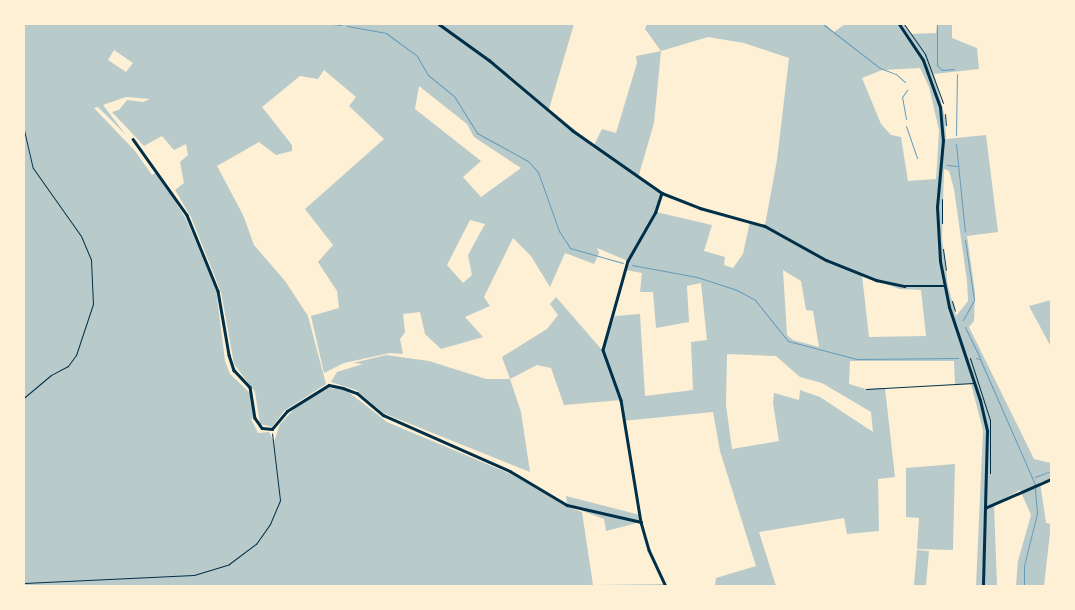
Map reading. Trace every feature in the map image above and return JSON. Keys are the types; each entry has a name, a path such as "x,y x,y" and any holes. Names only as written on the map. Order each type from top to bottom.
{"street":[{"path":"439,24 494,64 572,130 662,193 700,208 765,226 826,260 876,280 904,286 944,286"},
{"path":"899,24 924,60 936,89 943,140 937,207 944,286 987,431 983,586"},
{"path":"133,139 187,215 218,291 234,370 250,387 258,425 272,430 299,402 329,385 344,388 357,393 383,415 534,483 567,505 641,522"},
{"path":"662,193 656,212 628,261 603,350 621,400 641,522 649,550 666,586"},
{"path":"984,508 1033,484 1051,479"}],"lane":[{"path":"866,389 974,383"}],"path":[{"path":"24,130 33,168 81,236 91,260 93,304 76,355 68,366 51,375 24,398"},
{"path":"950,293 956,316"},
{"path":"24,583 194,575 228,564 256,544 270,524 280,500 272,430"}],"shaded area":[{"path":"24,24 574,24 549,109 594,145 602,129 616,133 637,63 636,56 661,51 645,29 647,24 825,24 834,32 845,24 904,24 911,34 936,33 937,24 952,24 952,38 977,48 979,69 934,74 945,118 946,139 986,135 998,232 967,236 975,292 974,321 969,327 1034,459 1051,463 1051,479 1040,482 1046,523 1051,524 1044,586 1016,586 1018,561 1031,515 1020,490 994,504 997,586 976,586 983,430 971,384 955,384 954,361 850,361 849,384 866,389 885,388 895,477 878,479 879,531 847,534 844,518 759,532 776,586 715,586 716,578 756,566 720,451 713,412 623,421 621,400 564,405 551,368 537,365 510,379 502,357 547,329 558,315 550,304 556,297 602,350 615,316 640,314 645,396 693,390 691,342 707,340 701,283 687,286 689,322 656,328 653,292 640,292 642,273 626,270 628,261 597,248 599,253 594,264 565,253 550,287 531,256 513,238 484,297 490,306 465,317 483,337 441,349 425,334 420,312 403,314 405,332 400,339 403,354 390,353 344,363 324,373 311,316 339,308 337,291 318,262 333,245 305,209 384,139 349,106 356,97 324,70 318,79 300,76 262,107 292,145 292,151 276,155 259,142 217,166 243,215 254,245 285,281 308,316 326,384 284,411 272,427 260,424 255,392 234,364 221,292 191,217 175,190 184,183 180,162 188,155 186,144 174,150 162,136 144,146 112,112 119,110 127,100 143,102 150,99 126,97 103,105 126,135 98,107 94,108 135,151 152,175 157,172 186,219 216,289 225,361 230,374 252,395 254,417 251,419 258,433 269,432 274,442 280,424 296,407 329,388 346,390 387,422 513,475 567,507 582,512 593,585 665,584 666,586 24,586","holes":["708,37 744,43 789,58 777,160 765,225 750,221 743,254 733,268 724,265 725,257 704,251 712,225 656,212 662,193 638,178 654,123 661,51","114,50 133,63 126,72 108,60","920,68 929,87 939,130 936,179 908,181 901,137 891,135 881,124 862,78 882,70","419,86 467,124 474,137 521,168 481,197 463,177 481,161 415,109","944,169 949,171 954,189 967,281 968,301 956,316 948,286 942,238","470,220 485,224 468,255 472,275 463,283 447,265","783,270 801,281 806,310 813,311 819,347 793,340 787,335","862,275 899,289 921,290 926,336 869,337","727,354 776,356 800,377 822,383 871,412 873,432 820,397 800,390 799,400 774,393 773,403 779,441 732,449 726,405"]},
{"path":"1051,300 1051,347 1029,306"},
{"path":"386,355 429,361 486,379 510,379 521,412 530,472 383,413 356,390 331,382 337,372 363,364 353,363"},
{"path":"955,464 953,550 917,549 919,518 906,517 906,468"},
{"path":"566,496 640,515 641,522 606,531 604,519 567,505"},
{"path":"917,550 929,551 926,586 914,586"}],"waterway":[{"path":"332,24 341,25"},
{"path":"823,24 880,68 896,74 905,82"},
{"path":"937,24 937,65 942,70 954,69"},
{"path":"347,26 386,33 417,56 428,75 454,96 477,133 528,161 538,172 559,231 570,248 623,263"},
{"path":"956,135 957,74"},
{"path":"906,119 902,97 907,90"},
{"path":"906,126 917,158"},
{"path":"956,144 965,232"},
{"path":"947,165 957,166"},
{"path":"963,320 974,300 965,240"},
{"path":"632,265 697,277 737,290 755,300 788,341 857,359 958,358"},
{"path":"965,327 980,358"},
{"path":"976,358 980,359 1035,484"},
{"path":"1035,477 1051,471"},
{"path":"1024,586 1024,566 1037,513 1035,488"}]}
